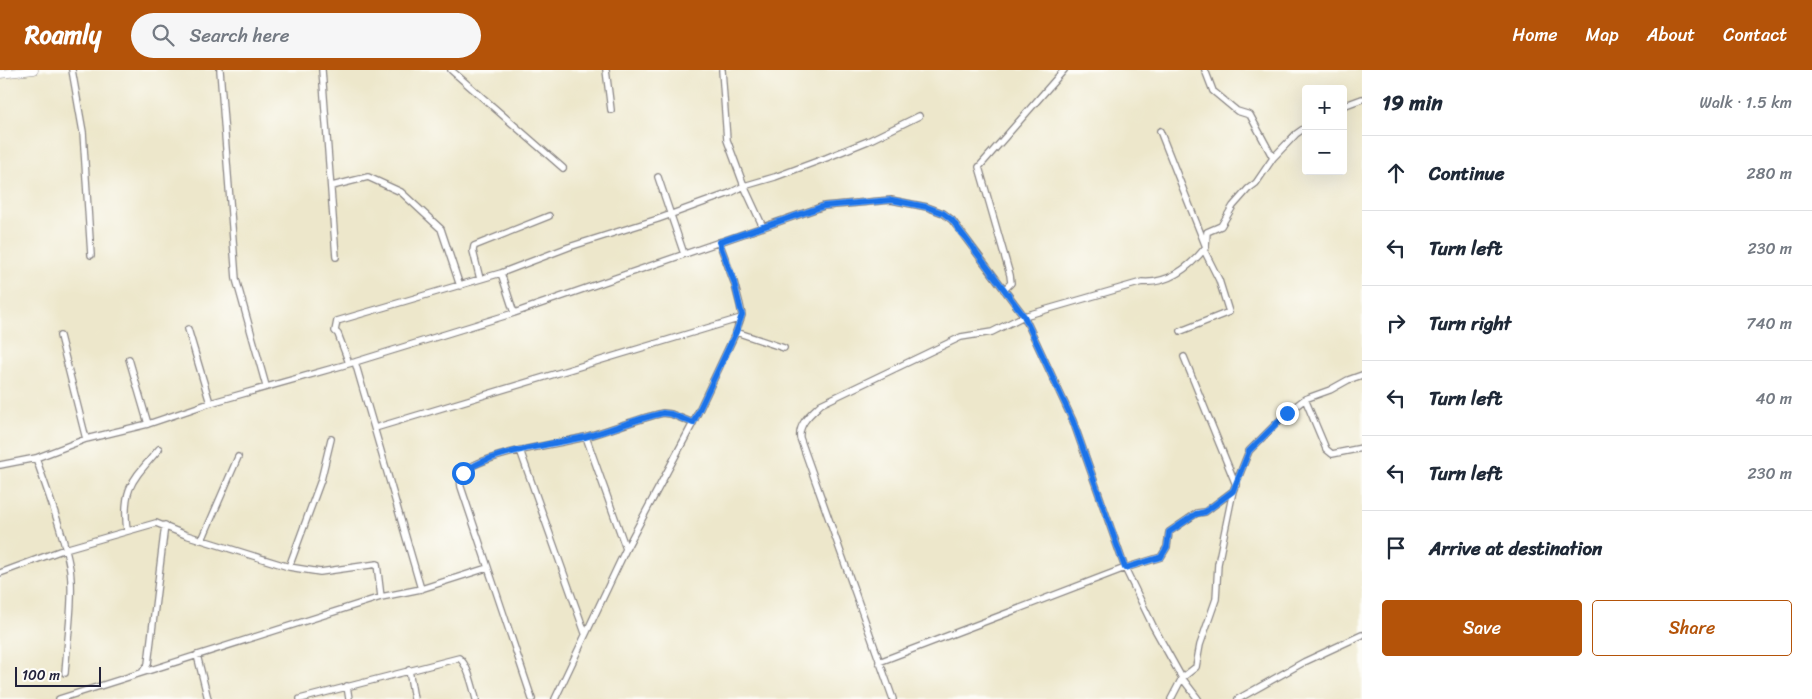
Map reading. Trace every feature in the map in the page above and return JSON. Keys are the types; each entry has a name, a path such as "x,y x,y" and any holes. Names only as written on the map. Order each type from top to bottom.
{"street":[{"path":"0,74 34,70"},
{"path":"72,70 83,132 91,256"},
{"path":"220,70 236,279 266,386"},
{"path":"322,70 336,256"},
{"path":"451,70 563,168"},
{"path":"606,70 611,110"},
{"path":"722,70 727,140 744,186 763,227"},
{"path":"1004,290 1011,283 1010,275 978,167 1064,70"},
{"path":"1205,70 1213,92 1237,111 1250,116 1273,158"},
{"path":"1347,105 1362,99"},
{"path":"421,590 375,428 352,362 335,330 336,321 501,273 569,247 670,215 744,186 775,177 826,158 868,141 919,116"},
{"path":"893,699 800,438 801,427 806,419 821,404 961,337 992,332 1024,316 1142,282 1160,281 1180,272 1205,248 1207,232 1221,226 1233,206 1256,183 1273,158 1302,130"},
{"path":"1160,131 1219,280 1229,312 1182,331"},
{"path":"332,186 368,177 401,192 441,229 460,286"},
{"path":"658,177 684,254"},
{"path":"0,465 36,458 86,439 148,424 210,403 514,312 824,206 892,200 927,207 943,213 952,220 1024,316 1073,421 1125,568 1153,626 1182,678 1198,699"},
{"path":"480,279 473,251 474,246 548,216"},
{"path":"555,699 626,549 693,423 736,332 741,318 738,295 719,242"},
{"path":"501,273 514,312"},
{"path":"375,428 741,318"},
{"path":"188,329 210,403"},
{"path":"736,332 784,348"},
{"path":"60,336 86,439"},
{"path":"1184,357 1236,485"},
{"path":"129,359 148,424"},
{"path":"1171,699 1182,678 1196,667 1200,645 1216,599 1218,564 1233,491 1252,446 1305,399 1362,375"},
{"path":"1305,399 1326,449 1332,454 1362,448"},
{"path":"532,699 487,568 460,479 463,473 471,466 520,450 586,437 663,413 671,414 693,423"},
{"path":"586,437 626,549"},
{"path":"289,567 321,480 331,439"},
{"path":"127,531 124,510 126,496 131,484 159,449"},
{"path":"520,450 585,633"},
{"path":"36,458 70,570 65,673"},
{"path":"202,540 238,458"},
{"path":"879,662 1125,568 1161,557 1167,547 1169,532 1196,514 1205,512 1233,491"},
{"path":"0,573 65,549 156,522 186,535 289,567 320,572 377,564 381,596"},
{"path":"143,671 148,664 165,525"},
{"path":"59,699 381,596 421,590 487,568"},
{"path":"1238,699 1304,662 1362,635"},
{"path":"197,655 208,699"},
{"path":"300,699 459,658 466,667 476,699"},
{"path":"409,670 414,699"},
{"path":"348,686 349,699"},
{"path":"82,691 82,699"}],"route":[{"path":"463,473 471,466 520,450 586,437 663,413 671,414 693,423 736,332 742,315 734,282 719,242 824,206 892,200 927,207 943,213 952,220 1024,316 1073,421 1125,568 1161,557 1167,547 1169,532 1196,514 1205,512 1233,491 1252,446 1287,413"}]}
